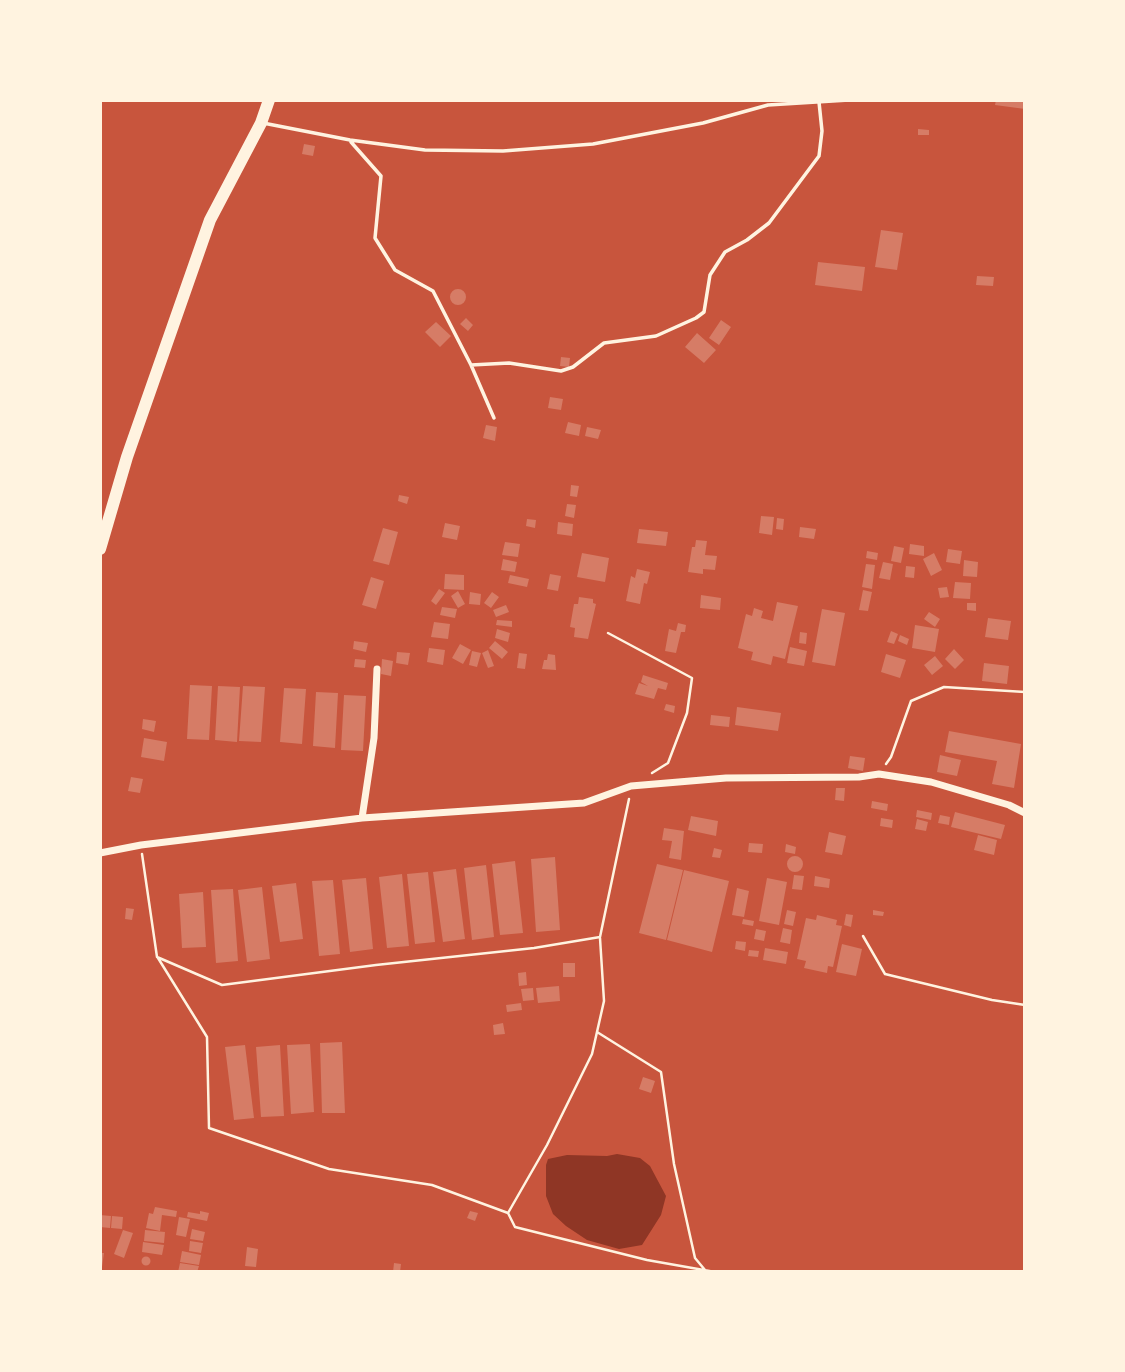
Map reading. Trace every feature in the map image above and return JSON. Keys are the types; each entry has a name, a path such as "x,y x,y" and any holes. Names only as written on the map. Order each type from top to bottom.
{"main road":[{"path":"100,549 127,457 210,220 261,123 269,100"}],"street":[{"path":"362,818 374,738 377,669"},
{"path":"100,853 141,845 362,818 584,803 631,786 726,778 859,777 879,774 931,782 1009,805 1025,813"}],"lane":[{"path":"261,123 350,141 425,150 502,151 593,144 703,123 768,105 849,100"},
{"path":"471,365 509,363 561,371 573,367 604,343 656,337 704,312 710,275 725,251 747,240 769,223 820,156 822,131 818,102"},
{"path":"350,141 381,176 375,238 395,270 433,291 471,365 494,418"}],"path":[{"path":"508,1213 547,1145 592,1054 604,1001 600,937 631,786 668,763 688,713 692,678 608,633"},
{"path":"879,774 891,757 911,701 944,687 1025,692"},
{"path":"141,845 157,957 207,1037 209,1128 329,1169 432,1185 508,1213 515,1227 647,1260 715,1272"},
{"path":"863,936 885,974 992,1000 1025,1004"},
{"path":"157,957 222,985 534,948 600,937"},
{"path":"597,1032 661,1072 674,1164 695,1258 705,1270"}],"shaded area":[{"path":"617,1154 640,1158 650,1166 666,1196 661,1215 642,1245 619,1249 587,1240 566,1226 553,1214 546,1196 548,1159 567,1155"}],"building":[{"path":"996,100 1025,100 1025,109 995,105"},
{"path":"918,129 929,130 929,135 918,135"},
{"path":"304,144 315,146 313,156 302,154"},
{"path":"881,230 903,233 897,270 875,267"},
{"path":"818,262 865,267 862,291 815,285"},
{"path":"977,276 994,277 993,286 976,285"},
{"path":"455,289 461,289 466,297 464,303 455,305 450,300 450,294"},
{"path":"466,318 473,325 468,331 460,324"},
{"path":"721,320 731,327 719,345 709,338"},
{"path":"436,322 451,336 440,347 425,332"},
{"path":"697,333 716,350 704,363 685,347"},
{"path":"561,357 570,358 569,367 560,366"},
{"path":"550,397 563,399 561,410 548,408"},
{"path":"568,422 581,425 579,436 565,433"},
{"path":"486,425 497,427 495,441 483,438"},
{"path":"587,427 601,430 598,439 585,436"},
{"path":"571,485 579,486 577,497 570,496"},
{"path":"399,495 409,497 407,504 398,501"},
{"path":"567,504 576,505 574,518 565,516"},
{"path":"761,516 774,517 772,535 759,533"},
{"path":"777,518 784,519 783,530 776,529"},
{"path":"527,519 536,520 535,528 526,526"},
{"path":"558,522 573,524 572,536 557,534"},
{"path":"445,523 460,526 457,540 442,537"},
{"path":"800,527 816,529 814,539 799,537"},
{"path":"383,528 398,532 389,565 373,561"},
{"path":"639,529 668,532 666,546 637,543"},
{"path":"696,540 707,541 705,555 717,556 715,570 703,569 703,574 688,572 692,547 695,547"},
{"path":"505,542 520,544 518,557 502,555"},
{"path":"910,544 924,546 924,556 909,554"},
{"path":"894,546 904,548 901,563 891,561"},
{"path":"948,549 962,551 960,564 946,562"},
{"path":"867,551 878,553 877,560 866,558"},
{"path":"582,553 609,558 605,582 577,577"},
{"path":"934,553 942,570 931,576 923,559"},
{"path":"503,559 517,562 515,572 501,570"},
{"path":"964,560 978,562 977,577 963,576"},
{"path":"883,562 893,564 890,580 879,578"},
{"path":"866,564 875,565 872,589 862,587"},
{"path":"906,566 915,567 914,578 905,577"},
{"path":"637,569 650,572 647,584 644,583 640,604 626,601 631,576 635,578"},
{"path":"445,574 464,575 464,590 444,589"},
{"path":"550,574 561,576 558,591 547,589"},
{"path":"510,575 529,579 527,587 508,583"},
{"path":"371,577 384,581 376,609 362,605"},
{"path":"955,582 971,583 970,599 953,598"},
{"path":"947,587 949,597 940,598 938,588"},
{"path":"439,589 445,593 436,605 431,601"},
{"path":"863,590 872,592 868,611 859,610"},
{"path":"458,591 465,604 458,608 451,596"},
{"path":"470,592 481,594 480,605 469,604"},
{"path":"492,592 499,597 491,608 484,603"},
{"path":"701,595 721,598 720,610 700,608"},
{"path":"579,597 593,599 596,604 588,639 574,637 575,628 570,627 574,604 578,604"},
{"path":"777,602 798,606 785,659 773,656 771,665 751,660 753,652 738,648 746,614 752,616 754,608 763,611 761,618 773,621"},
{"path":"967,603 976,603 976,611 967,610"},
{"path":"506,605 509,612 496,617 493,610"},
{"path":"442,607 457,609 455,618 440,615"},
{"path":"822,609 845,613 835,666 812,662"},
{"path":"929,612 940,619 935,627 924,619"},
{"path":"988,618 1011,621 1008,640 985,637"},
{"path":"497,620 512,621 512,627 496,625"},
{"path":"434,622 450,624 448,639 431,637"},
{"path":"678,623 686,625 685,632 681,632 676,653 665,651 669,629 676,631"},
{"path":"915,625 939,629 935,652 912,648"},
{"path":"497,629 510,633 508,642 495,638"},
{"path":"891,631 898,634 894,644 887,642"},
{"path":"800,632 807,633 806,644 799,643"},
{"path":"900,635 909,639 907,645 898,641"},
{"path":"354,641 368,643 366,652 353,649"},
{"path":"495,641 508,652 502,659 489,648"},
{"path":"460,644 471,650 463,664 452,658"},
{"path":"790,647 807,651 804,666 787,663"},
{"path":"429,648 445,650 443,665 427,662"},
{"path":"954,649 964,660 955,669 945,659"},
{"path":"488,650 494,666 488,668 482,653"},
{"path":"472,651 481,653 477,667 469,665"},
{"path":"397,652 410,653 408,665 396,663"},
{"path":"519,653 527,654 525,669 517,668"},
{"path":"548,654 555,655 556,670 542,669"},
{"path":"886,654 906,660 900,678 881,672"},
{"path":"935,656 943,666 932,675 924,665"},
{"path":"355,659 366,660 365,668 354,667"},
{"path":"382,659 393,661 391,676 381,674"},
{"path":"984,663 1009,666 1007,684 982,681"},
{"path":"643,675 668,683 666,690 658,688 654,699 635,694 639,683 648,686 641,682"},
{"path":"190,685 212,686 209,740 187,739"},
{"path":"218,686 240,687 237,742 215,740"},
{"path":"243,686 265,687 261,742 239,741"},
{"path":"284,688 306,689 302,744 280,742"},
{"path":"316,692 338,693 335,748 313,746"},
{"path":"344,695 366,696 363,751 341,750"},
{"path":"666,704 675,706 674,713 664,710"},
{"path":"737,707 781,713 778,731 735,725"},
{"path":"711,715 730,717 729,727 710,725"},
{"path":"143,719 156,721 154,732 142,729"},
{"path":"949,731 1021,744 1014,788 992,784 997,761 945,752"},
{"path":"144,738 167,742 164,761 141,757"},
{"path":"940,755 961,760 957,776 937,772"},
{"path":"850,756 865,758 863,771 848,768"},
{"path":"131,777 143,779 140,793 128,791"},
{"path":"836,788 845,788 844,801 835,800"},
{"path":"872,801 888,804 887,811 871,808"},
{"path":"917,810 932,813 931,820 916,817"},
{"path":"955,812 1005,825 1001,839 951,827"},
{"path":"940,815 950,817 949,825 938,823"},
{"path":"691,816 718,821 716,836 688,830"},
{"path":"881,818 893,820 892,828 880,826"},
{"path":"917,819 928,822 926,831 915,829"},
{"path":"664,828 684,831 681,860 669,858 672,841 662,840"},
{"path":"829,832 846,836 842,855 825,852"},
{"path":"978,835 997,840 994,855 974,850"},
{"path":"749,843 763,844 762,853 748,852"},
{"path":"786,844 796,847 795,854 785,852"},
{"path":"714,848 722,850 720,858 712,857"},
{"path":"795,856 803,864 795,872 787,864"},
{"path":"555,857 560,930 536,932 531,859"},
{"path":"515,861 523,933 500,935 492,864"},
{"path":"657,864 683,870 666,940 639,933"},
{"path":"486,865 494,937 472,940 464,868"},
{"path":"456,869 465,939 443,942 433,872"},
{"path":"684,870 729,881 712,952 667,940"},
{"path":"428,872 435,942 415,944 407,874"},
{"path":"402,874 409,946 387,948 379,877"},
{"path":"794,875 804,876 802,890 792,889"},
{"path":"815,876 830,879 829,888 814,886"},
{"path":"366,878 373,949 350,952 342,880"},
{"path":"767,878 787,882 779,925 759,921"},
{"path":"333,880 340,954 319,956 312,881"},
{"path":"296,883 303,939 280,942 272,886"},
{"path":"262,887 270,959 247,962 238,890"},
{"path":"737,888 749,891 744,917 732,915"},
{"path":"233,889 238,961 216,963 211,890"},
{"path":"203,892 206,947 182,948 179,894"},
{"path":"126,908 134,909 132,920 125,919"},
{"path":"787,910 796,912 793,926 784,924"},
{"path":"873,910 884,912 883,916 873,915"},
{"path":"846,914 853,915 851,927 844,925"},
{"path":"817,915 837,920 836,925 842,926 833,967 828,966 827,973 804,968 806,961 797,959 806,918 816,920"},
{"path":"743,919 754,921 753,926 742,924"},
{"path":"783,928 792,930 790,944 780,942"},
{"path":"756,929 766,931 764,941 754,939"},
{"path":"736,941 746,942 745,951 735,949"},
{"path":"842,944 862,949 856,976 836,972"},
{"path":"765,948 788,952 786,964 763,960"},
{"path":"749,950 759,951 758,957 748,956"},
{"path":"563,963 575,963 575,977 563,977"},
{"path":"526,972 527,985 519,986 518,973"},
{"path":"559,986 560,1001 538,1003 536,988"},
{"path":"533,988 534,1000 523,1001 521,989"},
{"path":"521,1003 522,1010 507,1012 506,1005"},
{"path":"503,1023 505,1034 494,1035 493,1025"},
{"path":"342,1042 345,1113 322,1113 320,1043"},
{"path":"310,1044 314,1112 291,1114 287,1045"},
{"path":"245,1045 254,1118 234,1120 225,1047"},
{"path":"280,1045 284,1116 261,1117 256,1047"},
{"path":"643,1077 655,1081 651,1093 639,1089"},
{"path":"155,1207 177,1211 176,1217 162,1215 160,1231 146,1228 149,1213 153,1214"},
{"path":"200,1211 209,1213 207,1221 187,1217 188,1212 200,1214"},
{"path":"470,1211 478,1213 475,1221 467,1218"},
{"path":"100,1215 111,1216 110,1228 100,1227"},
{"path":"112,1216 123,1217 122,1229 111,1228"},
{"path":"179,1217 190,1219 186,1237 176,1235"},
{"path":"192,1229 205,1232 203,1241 190,1239"},
{"path":"123,1230 133,1233 124,1258 114,1254"},
{"path":"145,1230 165,1232 164,1243 144,1241"},
{"path":"190,1241 203,1243 201,1253 189,1251"},
{"path":"143,1242 164,1245 162,1255 142,1252"},
{"path":"247,1247 258,1249 256,1267 245,1266"},
{"path":"182,1251 201,1255 199,1265 180,1262"},
{"path":"100,1253 104,1253 102,1267 100,1267"},
{"path":"146,1256 151,1261 146,1266 141,1261"},
{"path":"180,1263 199,1266 197,1272 178,1272"},
{"path":"394,1263 401,1264 400,1272 393,1272"}]}
